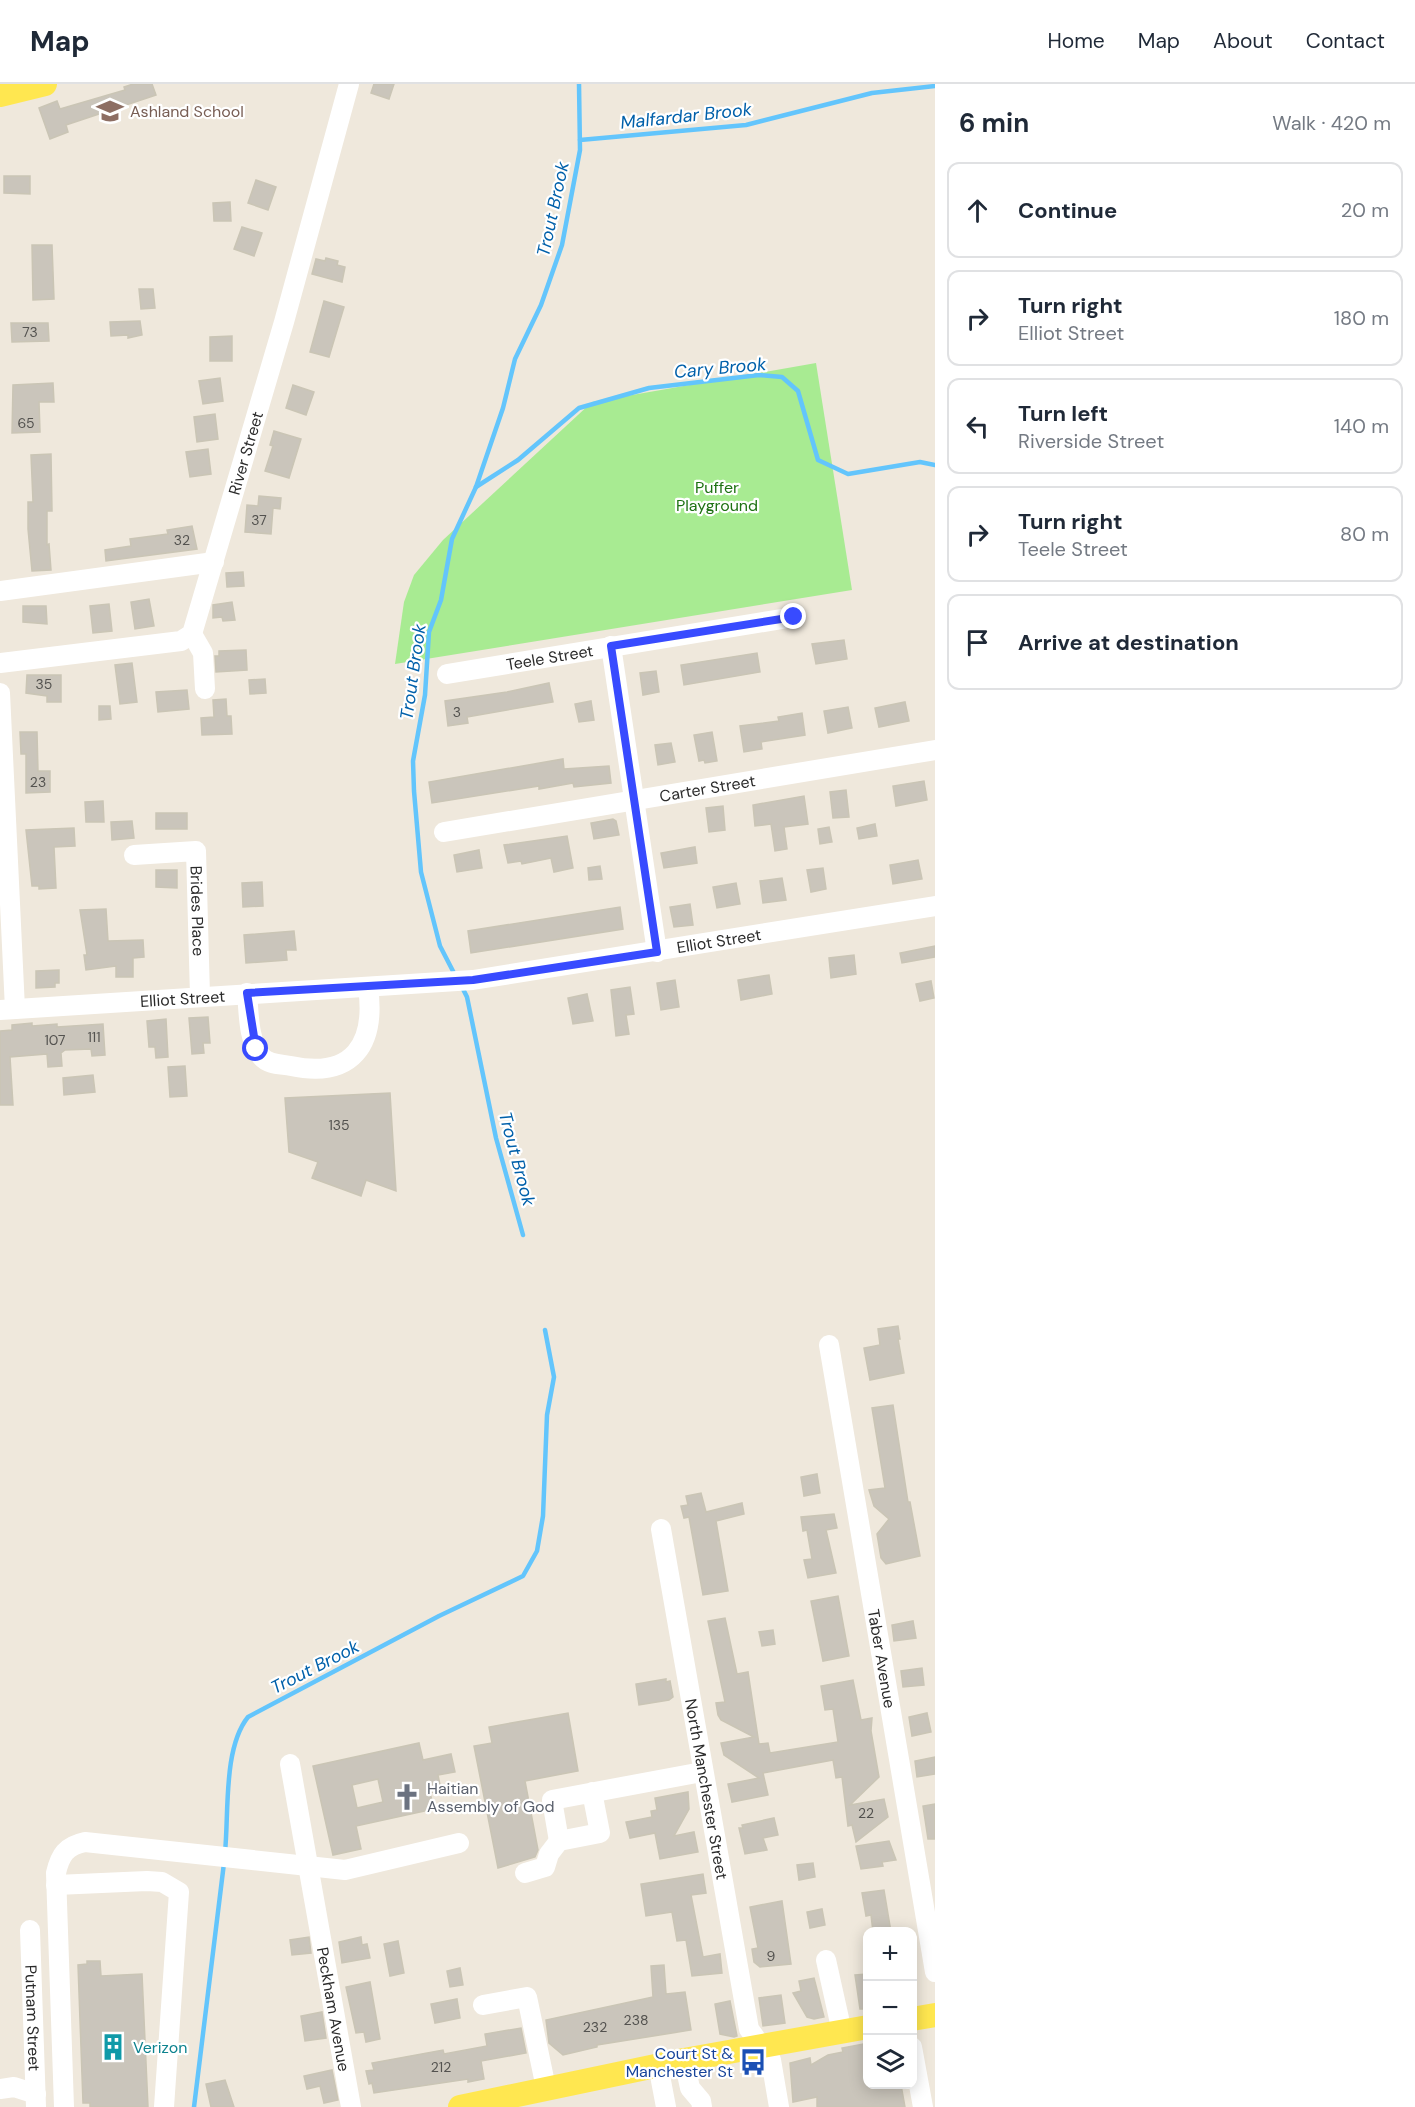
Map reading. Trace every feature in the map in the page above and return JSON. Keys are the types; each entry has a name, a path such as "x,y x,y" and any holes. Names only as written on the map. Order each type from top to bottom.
{"main road":[{"path":"0,95 45,84"},
{"path":"917,2018 935,2015"},
{"path":"460,2107 484,2104 546,2088 658,2065 863,2028"}],"street":[{"name":"River Street","path":"192,634 284,322 349,84"},
{"path":"0,591 214,562"},
{"name":"Teele Street","path":"447,674 794,617"},
{"path":"0,663 181,641 192,634 203,654 205,689"},
{"path":"611,646 657,952"},
{"path":"0,693 7,1010"},
{"name":"Carter Street","path":"444,832 935,750"},
{"name":"Brides Place","path":"134,855 196,850 200,996"},
{"name":"Elliot Street","path":"7,1010 473,980 935,906"},
{"path":"247,993 251,1029 256,1049 263,1059 274,1064 319,1070 334,1068 348,1059 363,1042 370,1021 368,987"},
{"name":"Taber Avenue","path":"829,1345 927,1871 934,1963"},
{"name":"North Manchester Street","path":"661,1529 702,1773 749,2029 771,2060 779,2107"},
{"name":"Peckham Avenue","path":"290,1764 318,1911 351,2107"},
{"path":"559,1841 552,1800 702,1773"},
{"path":"525,1872 545,1867 549,1854 559,1841 600,1833 592,1792"},
{"path":"64,2107 56,1885 59,1862 64,1852 73,1844 85,1842 345,1870 459,1843"},
{"path":"155,1881 159,1850"},
{"path":"56,1885 155,1881 177,1889 180,1895 164,2107"},
{"name":"Putnam Street","path":"30,1930 36,2100"},
{"path":"826,1960 842,2032"},
{"path":"483,2005 527,1997 546,2088"},
{"path":"684,2060 690,2088 701,2101 702,2107"},
{"path":"658,2065 666,2107"},
{"path":"0,2074 0,2089 14,2087 36,2100"},
{"path":"917,2074 923,2107"}],"green space":[{"name":"Puffer Playground","path":"816,363 852,590 395,664 404,602 414,575 443,540 592,402"}],"building":[{"path":"133,84 152,84 156,95 66,125 68,132 50,139 39,108 57,101 60,109 125,90 124,87"},
{"path":"374,84 394,84 389,99 371,93"},
{"path":"4,176 30,176 30,194 4,193"},
{"path":"256,180 276,187 268,210 248,203"},
{"path":"230,202 231,221 214,221 213,203"},
{"path":"242,227 262,233 254,256 234,249"},
{"path":"32,245 52,245 54,299 33,300"},
{"path":"326,258 338,261 337,265 345,267 342,282 312,274 316,259 325,261"},
{"path":"139,289 153,289 155,308 141,309"},
{"path":"324,301 344,307 329,357 310,352"},
{"path":"140,321 142,335 128,338 128,335 111,336 110,322"},
{"path":"11,323 48,323 49,341 12,342"},
{"path":"232,336 232,361 210,361 210,337"},
{"path":"220,378 223,401 203,404 199,381"},
{"path":"53,383 54,402 39,402 40,432 12,433 13,385"},
{"path":"293,385 314,392 306,415 286,408"},
{"path":"215,414 218,439 197,442 194,417"},
{"path":"274,431 301,439 289,478 265,471 273,446 270,445"},
{"path":"208,449 211,474 190,477 186,452"},
{"path":"51,454 52,511 47,511 47,545 49,544 51,570 32,571 28,529 28,502 33,502 31,455"},
{"path":"259,496 281,498 280,509 273,508 271,534 245,532 247,505 258,506"},
{"path":"192,526 197,549 106,561 105,550 131,546 130,539 168,534 167,530"},
{"path":"243,572 244,586 227,587 226,573"},
{"path":"149,599 154,626 135,629 131,602"},
{"path":"232,602 235,620 223,621 222,617 213,618 213,605"},
{"path":"109,604 112,631 93,633 90,606"},
{"path":"23,606 46,606 47,624 23,622"},
{"path":"844,640 847,659 816,664 812,644"},
{"path":"246,650 247,670 216,672 215,656 219,656 219,651"},
{"path":"757,653 760,672 684,685 681,665"},
{"path":"132,663 137,702 120,704 115,665"},
{"path":"656,671 659,692 643,695 640,673"},
{"path":"27,675 61,675 61,702 47,702 47,696 26,693"},
{"path":"265,679 266,693 250,694 249,680"},
{"path":"549,683 553,702 467,717 468,723 448,726 445,701"},
{"path":"187,690 189,709 158,712 156,692"},
{"path":"226,699 227,716 231,716 232,734 202,735 201,718 214,717 213,700"},
{"path":"591,701 594,720 579,722 575,704"},
{"path":"905,702 909,721 879,727 875,708"},
{"path":"99,706 110,706 111,719 99,720"},
{"path":"848,707 852,728 828,733 824,711"},
{"path":"802,713 805,735 761,742 762,749 744,752 740,726 779,721 778,717"},
{"path":"20,732 37,732 38,771 50,771 50,792 26,793 26,754 21,754"},
{"path":"712,732 717,761 705,763 704,760 699,761 694,735"},
{"path":"671,743 675,762 658,765 655,745"},
{"path":"563,759 564,769 609,766 611,783 574,787 573,783 539,789 539,786 432,803 429,782"},
{"path":"924,781 927,800 896,806 893,786"},
{"path":"846,790 849,817 833,818 830,792"},
{"path":"804,796 808,824 784,827 787,849 775,851 771,824 755,826 753,805"},
{"path":"103,801 104,822 86,822 85,802"},
{"path":"723,806 725,830 709,832 706,808"},
{"path":"156,813 187,813 187,829 156,829"},
{"path":"613,819 616,821 619,835 594,839 591,823"},
{"path":"132,821 134,838 112,840 111,822"},
{"path":"875,824 877,836 859,839 857,828"},
{"path":"829,827 832,842 820,844 818,829"},
{"path":"74,828 75,846 54,847 56,888 39,889 39,886 32,886 26,830"},
{"path":"567,836 573,868 554,872 551,858 522,864 521,861 508,863 504,845"},
{"path":"695,847 697,863 664,868 661,853"},
{"path":"479,850 482,868 457,872 454,855"},
{"path":"918,860 922,879 893,884 890,865"},
{"path":"600,866 602,879 589,880 588,868"},
{"path":"823,868 826,889 811,892 807,870"},
{"path":"156,870 177,870 177,888 156,887"},
{"path":"782,878 786,900 763,903 760,881"},
{"path":"262,882 263,906 243,907 242,883"},
{"path":"736,883 740,904 717,908 713,887"},
{"path":"690,904 693,925 674,927 670,907"},
{"path":"620,907 623,929 471,953 468,931"},
{"path":"106,909 108,941 143,940 144,957 133,958 133,977 116,977 116,966 86,970 84,955 87,955 80,910"},
{"path":"294,931 296,950 286,950 287,960 246,963 244,935"},
{"path":"935,946 935,957 902,963 900,953"},
{"path":"854,955 856,974 831,978 829,958"},
{"path":"59,970 59,983 55,983 55,987 36,988 36,971"},
{"path":"769,975 772,994 741,1000 738,980"},
{"path":"675,980 679,1007 661,1010 657,983"},
{"path":"931,981 934,998 920,1001 916,984"},
{"path":"630,987 634,1014 626,1015 629,1034 616,1036 611,990"},
{"path":"587,994 593,1021 573,1024 568,998"},
{"path":"208,1017 210,1043 203,1043 204,1053 192,1054 189,1018"},
{"path":"166,1019 168,1057 156,1058 155,1047 149,1047 147,1021"},
{"path":"32,1023 32,1026 57,1024 57,1027 103,1024 105,1055 92,1056 91,1049 65,1050 61,1053 62,1066 48,1067 47,1054 10,1057 13,1105 0,1105 0,1031 12,1030 12,1025"},
{"path":"185,1066 187,1096 170,1097 168,1067"},
{"path":"93,1075 95,1092 64,1095 63,1078"},
{"path":"390,1093 396,1191 366,1180 361,1196 312,1178 318,1162 289,1152 285,1098"},
{"path":"898,1326 904,1373 870,1380 864,1348 880,1345 878,1329"},
{"path":"893,1405 908,1502 910,1502 920,1556 886,1564 881,1558 877,1534 889,1519 874,1506 869,1490 885,1488 872,1408"},
{"path":"817,1474 820,1493 804,1496 801,1477"},
{"path":"701,1493 706,1512 742,1503 744,1514 716,1521 728,1591 703,1595 689,1517 684,1518 681,1506 688,1505 686,1496"},
{"path":"834,1514 837,1528 826,1530 836,1573 808,1578 804,1560 812,1559 807,1530 803,1531 801,1517"},
{"path":"838,1596 849,1656 823,1661 811,1601"},
{"path":"725,1618 737,1674 748,1672 759,1744 768,1743 770,1753 838,1742 833,1709 825,1710 821,1686 853,1680 861,1720 872,1718 871,1731 879,1777 850,1805 884,1799 888,1817 856,1842 852,1825 848,1826 842,1777 836,1778 833,1760 763,1773 768,1795 732,1802 728,1784 759,1778 724,1755 721,1743 754,1737 721,1720 718,1715 716,1703 725,1702 708,1621"},
{"path":"913,1621 916,1638 894,1641 892,1625"},
{"path":"773,1630 775,1644 762,1646 759,1632"},
{"path":"922,1668 924,1685 903,1687 901,1671"},
{"path":"666,1679 666,1682 670,1681 673,1697 669,1700 639,1705 636,1684"},
{"path":"568,1713 578,1771 525,1781 538,1850 535,1857 498,1868 474,1746 492,1743 489,1727"},
{"path":"927,1713 931,1732 912,1736 909,1717"},
{"name":"Haitian Assembly of God","path":"419,1743 423,1760 451,1754 455,1772 438,1775 441,1790 430,1793 434,1809 356,1826 361,1849 333,1855 313,1766","holes":["378,1779 383,1802 357,1808 352,1785"]},
{"path":"935,1757 935,1774 917,1777 915,1761"},
{"path":"688,1792 689,1809 674,1836 694,1832 698,1852 660,1859 655,1833 630,1838 626,1822 652,1817 651,1811 657,1810 655,1798"},
{"path":"935,1804 935,1839 928,1839 923,1806"},
{"path":"774,1818 778,1835 763,1838 767,1850 745,1854 739,1828 743,1828 742,1825"},
{"path":"889,1841 896,1860 882,1862 883,1866 861,1869 856,1846"},
{"path":"813,1863 815,1877 799,1880 797,1865"},
{"path":"703,1874 706,1893 691,1895 703,1957 720,1954 722,1973 692,1976 686,1940 677,1941 672,1912 646,1916 641,1884"},
{"path":"884,1890 890,1927 872,1927 871,1915 866,1916 862,1893"},
{"path":"782,1901 791,1964 760,1967 754,1962 752,1949 758,1948 750,1907"},
{"path":"822,1909 825,1925 810,1928 807,1912"},
{"path":"309,1937 311,1953 292,1955 290,1940"},
{"path":"361,1937 362,1945 367,1944 370,1958 342,1963 339,1942"},
{"path":"398,1941 404,1973 390,1976 384,1944"},
{"name":"Verizon","path":"87,1961 100,1961 101,1976 142,1974 148,2107 90,2107 90,2103 83,2103 78,1965 87,1964"},
{"path":"664,1965 666,1994 685,1992 691,2030 597,2045 597,2047 563,2055 549,2043 546,2020 653,1997 651,1966"},
{"path":"460,1968 463,1985 450,1987 447,1971"},
{"path":"863,1974 863,2009 860,2009 855,1975"},
{"path":"814,1978 824,2017 814,2019 807,2017 793,1993 801,1991 799,1981"},
{"path":"370,1982 380,2039 366,2042 364,2032 356,2033 346,1987"},
{"path":"781,1995 785,2023 763,2026 759,1998"},
{"path":"457,1999 460,2018 435,2023 431,2004"},
{"path":"730,2001 737,2036 734,2037 720,2034 715,2004"},
{"path":"322,2012 326,2038 305,2041 301,2016"},
{"path":"521,2028 526,2053 481,2061 484,2079 468,2082 468,2079 374,2093 372,2083 369,2084 366,2071 374,2070 372,2063 443,2050 444,2054 487,2046 485,2034"},
{"path":"863,2044 863,2089 902,2089 905,2107 817,2107 817,2097 793,2102 790,2063 810,2058 811,2065 828,2055 843,2052 842,2048"},
{"path":"332,2070 338,2100 324,2103 320,2086 307,2089 304,2076"},
{"path":"225,2080 234,2107 211,2107 206,2084"}],"waterway":[{"name":"Trout Brook","path":"455,975 440,946 421,872 414,791 413,761 425,695 429,632 441,600 452,539 476,487 503,408 515,359 541,305 562,245 580,150 579,84"},
{"name":"Malfardar Brook","path":"580,140 746,125 872,93 935,86"},
{"name":"Cary Brook","path":"476,487 518,460 579,408 649,388 759,375 782,377 798,391 818,460 848,474 920,462 935,465"},
{"name":"Trout Brook","path":"462,987 467,997 496,1138 523,1235"},
{"name":"Trout Brook","path":"225,1852 231,1763 234,1746 248,1717 439,1616 523,1576 537,1551 543,1516 547,1415 554,1377 545,1330"},
{"name":"Trout Brook","path":"194,2107 224,1863"}],"place":[{"name":"Ashland School","path":"110,111"},
{"name":"Haitian Assembly of God","path":"407,1797"},
{"name":"Verizon","path":"113,2047"},
{"name":"Court St & Manchester St","path":"753,2062"}],"route":[{"path":"256,1049 247,993 473,980 657,952 611,646 794,617"}]}
